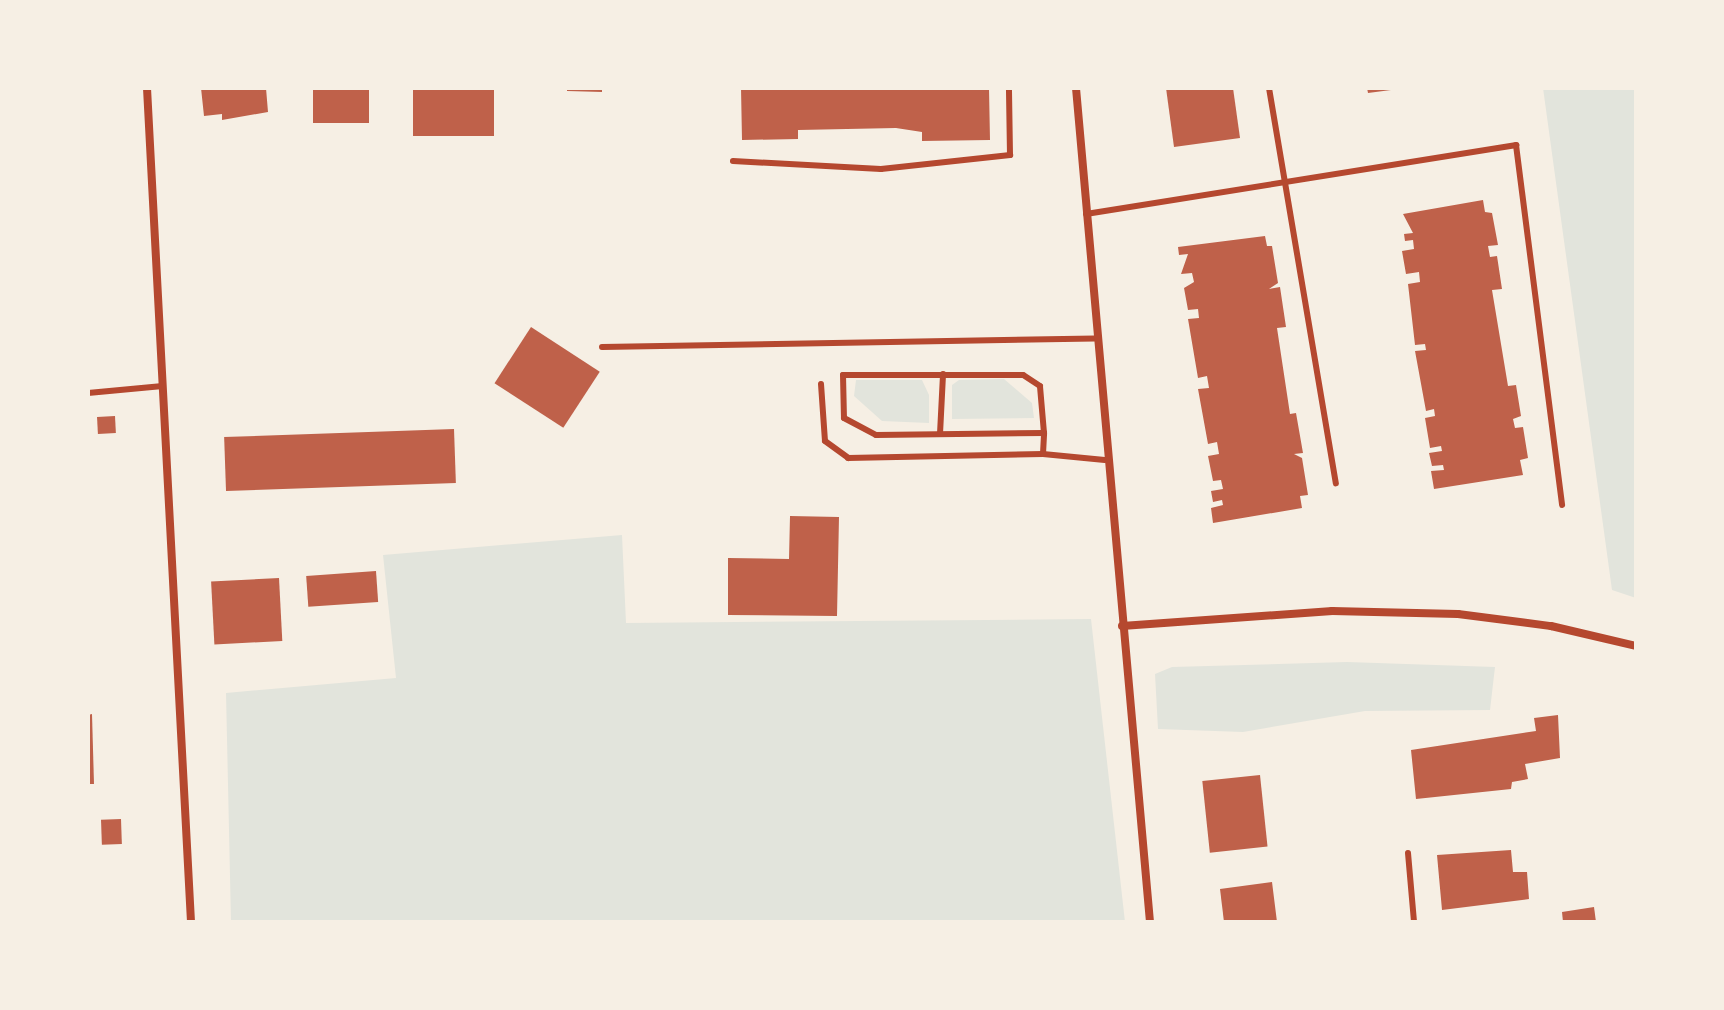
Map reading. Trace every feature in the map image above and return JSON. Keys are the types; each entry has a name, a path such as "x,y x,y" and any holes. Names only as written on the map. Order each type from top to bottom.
{"street":[{"path":"147,88 191,922"},
{"path":"1076,88 1105,460 1150,922"},
{"path":"1122,626 1332,611 1458,614 1551,626 1636,646"}],"lane":[{"path":"733,161 881,169 1010,155 1009,88"},
{"path":"1269,88 1336,483"},
{"path":"1086,214 1516,145 1562,505"},
{"path":"602,347 1095,338"},
{"path":"940,434 943,374"},
{"path":"1043,454 1044,433 1040,386 1023,375 843,375 844,418 876,435 1044,433"},
{"path":"821,384 825,441 848,458 1043,454 1105,460"},
{"path":"88,393 163,386"},
{"path":"1408,853 1414,922"}],"shaded area":[{"path":"1543,88 1636,88 1636,598 1612,590"},
{"path":"1004,379 1032,403 1034,418 952,419 952,385 959,380"},
{"path":"856,380 922,380 929,395 929,423 882,421 854,396"},
{"path":"622,535 626,623 1091,619 1125,922 231,922 226,693 396,678 383,555"},
{"path":"1347,662 1495,667 1490,710 1365,711 1243,732 1158,729 1155,674 1172,667"}],"building":[{"path":"201,88 266,88 268,112 222,120 222,114 204,116"},
{"path":"313,88 369,88 369,123 313,123"},
{"path":"413,88 494,88 494,136 413,136"},
{"path":"567,88 602,88 602,92 567,91"},
{"path":"741,88 989,88 990,140 922,141 922,132 896,128 798,130 798,139 742,140"},
{"path":"1166,88 1233,88 1240,138 1174,147"},
{"path":"1367,88 1391,88 1391,90 1368,93"},
{"path":"1483,200 1485,212 1492,213 1498,245 1488,246 1490,257 1497,256 1502,289 1492,290 1508,386 1516,385 1521,416 1513,419 1515,428 1523,427 1528,458 1520,460 1523,475 1434,489 1431,471 1444,470 1443,465 1432,466 1429,453 1442,451 1441,446 1430,448 1425,418 1435,416 1434,409 1426,411 1415,351 1426,350 1425,344 1415,345 1408,284 1420,282 1419,272 1406,274 1402,251 1414,249 1413,240 1405,241 1404,234 1413,233 1403,214"},
{"path":"1265,236 1267,246 1272,246 1278,283 1269,289 1280,287 1286,327 1277,328 1290,414 1296,413 1303,453 1294,454 1302,458 1308,495 1300,496 1302,508 1213,523 1211,508 1223,505 1222,500 1213,502 1211,491 1223,489 1221,480 1213,481 1208,456 1219,454 1217,442 1208,444 1198,389 1209,388 1207,376 1198,378 1188,319 1199,318 1198,309 1188,310 1184,288 1194,282 1192,273 1181,274 1188,254 1179,255 1178,247"},
{"path":"531,327 600,372 563,428 495,383"},
{"path":"115,416 116,433 98,434 97,417"},
{"path":"454,429 456,483 226,491 224,437"},
{"path":"790,516 839,517 837,616 728,615 728,558 789,559"},
{"path":"376,571 378,602 308,607 306,576"},
{"path":"279,578 282,641 214,644 211,582"},
{"path":"92,714 94,784 88,784 88,715"},
{"path":"1558,715 1560,758 1525,764 1528,779 1512,782 1511,789 1416,799 1411,750 1536,731 1534,718"},
{"path":"1260,775 1268,847 1210,853 1202,781"},
{"path":"121,819 122,844 102,845 101,820"},
{"path":"1511,850 1513,872 1527,872 1529,899 1442,910 1437,855"},
{"path":"1272,882 1277,922 1224,922 1220,889"},
{"path":"1594,907 1596,922 1563,922 1562,912"}]}
